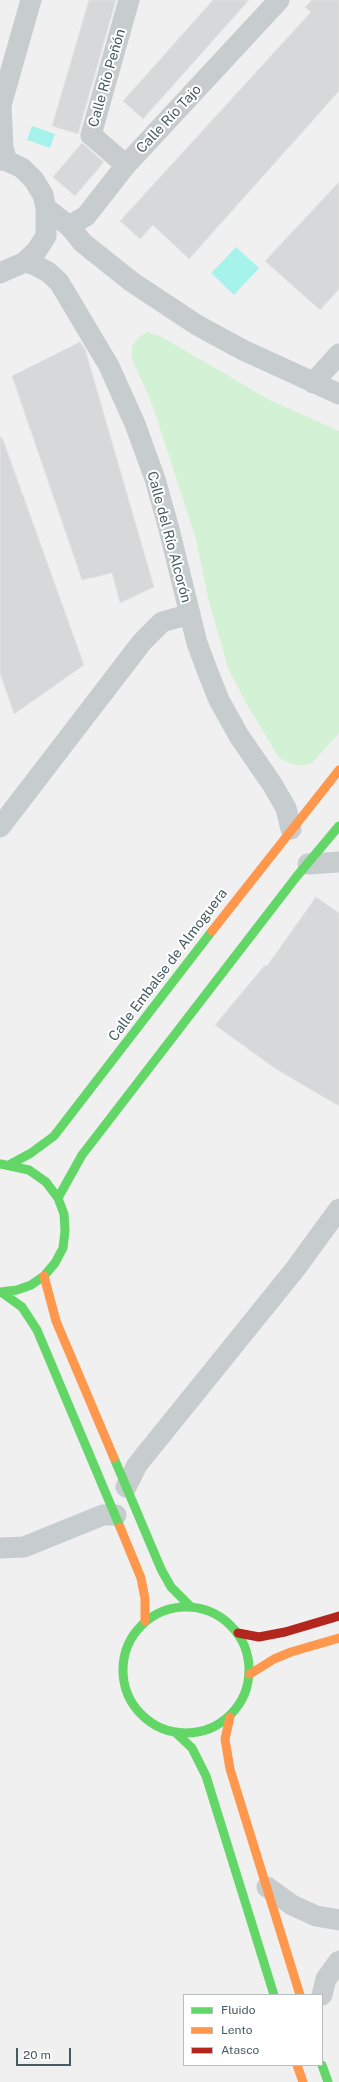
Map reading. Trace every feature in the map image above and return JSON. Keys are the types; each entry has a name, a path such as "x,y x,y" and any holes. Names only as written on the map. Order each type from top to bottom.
{"main road":[{"name":"Calle Embalse de Almoguera","path":"5,1164 31,1153 54,1136 291,829 339,770"},
{"path":"58,1198 82,1155 287,888 339,826"},
{"path":"1,1292 17,1290 32,1285 44,1276 55,1263 63,1248 66,1231 64,1214 58,1198 46,1182 29,1170 5,1164"},
{"path":"44,1276 56,1321 126,1487 171,1587 190,1606"},
{"path":"1,1292 22,1307 37,1330 116,1515 141,1578 145,1598 145,1621"},
{"path":"190,1606 208,1610 225,1619 238,1633 248,1652 250,1674 245,1695 230,1717 208,1730 195,1734 176,1733 154,1726 138,1712 125,1688 122,1670 125,1653 134,1633 145,1621 158,1612 174,1607 190,1606"},
{"path":"238,1633 259,1637 285,1632 339,1616"},
{"path":"250,1674 274,1659 291,1652 339,1638"},
{"path":"230,1717 225,1739 230,1769 300,1994"},
{"path":"176,1733 192,1748 206,1776 274,1994"},
{"path":"297,2066 303,2082"},
{"path":"322,2066 328,2082"}],"street":[{"path":"0,273 6,272 25,262 46,236 46,208 43,195 34,180 22,168 4,160 3,148 1,108 31,0"},
{"name":"Calle Río Peñón","path":"126,165 91,135 129,0"},
{"name":"Calle Río Tajo","path":"69,226 86,216 126,165 274,5"},
{"path":"46,208 69,226 83,243 132,282 197,325 243,350 339,394"},
{"path":"46,236 59,234 83,243"},
{"name":"Calle del Río Alcorón","path":"25,262 48,272 59,282 109,366 135,424 155,480 169,529 197,642 219,700 239,736 272,784 286,808 291,829"},
{"path":"313,383 339,354"},
{"path":"0,827 142,642 162,622 190,614"},
{"path":"308,864 339,862"},
{"path":"126,1487 137,1465 296,1268 339,1209"},
{"path":"0,1548 24,1547 103,1515 116,1515"},
{"path":"267,1887 292,1904 316,1916 339,1920"},
{"path":"322,1994 326,1979 339,1961"}],"green space":[{"path":"147,332 160,336 270,400 339,431 339,733 312,763 294,765 279,758 246,703 228,668 208,598 196,539 152,404 132,359 132,346 139,337"}],"water":[{"path":"32,126 55,134 50,148 27,140"},
{"path":"236,247 259,268 234,295 211,273"}],"building":[{"path":"89,0 116,0 78,134 52,126"},
{"path":"213,0 249,0 143,119 123,101"},
{"path":"312,0 339,0 339,91 189,259 153,225 140,239 120,221 311,12 305,7"},
{"path":"82,143 104,162 75,196 53,177"},
{"path":"339,182 339,289 320,310 265,261"},
{"path":"80,342 85,349 154,587 120,603 112,573 82,580 12,376"},
{"path":"0,437 2,437 84,665 14,714 0,673"},
{"path":"316,897 339,913 339,1106 276,1069 215,1025 265,965 267,966"}],"traffic: fast":[{"path":"58,1198 82,1155 297,876 339,826"},
{"path":"9,1165 31,1153 54,1136 212,931"},
{"path":"0,1292 17,1290 31,1285 44,1276 55,1263 63,1248 65,1231 64,1214 58,1198 46,1182 29,1170 1,1164"},
{"path":"1,1292 22,1307 37,1330 120,1527"},
{"path":"114,1458 161,1569 171,1587 190,1606"},
{"path":"180,1607 192,1607 210,1611 231,1625 245,1646 249,1670 245,1694 231,1715 210,1729 192,1733 180,1733 162,1729 141,1715 127,1694 123,1676 123,1664 127,1646 141,1625 162,1611 180,1607"},
{"path":"176,1733 192,1748 206,1776 274,1994"},
{"path":"322,2066 328,2082"}],"traffic: slow":[{"path":"212,931 339,770"},
{"path":"44,1276 56,1321 114,1458"},
{"path":"120,1527 141,1578 145,1599 145,1621"},
{"path":"250,1674 274,1659 291,1652 339,1638"},
{"path":"230,1717 225,1739 230,1769 300,1994"},
{"path":"297,2066 303,2082"}],"traffic: jam":[{"path":"238,1633 259,1637 285,1632 339,1616"}]}
